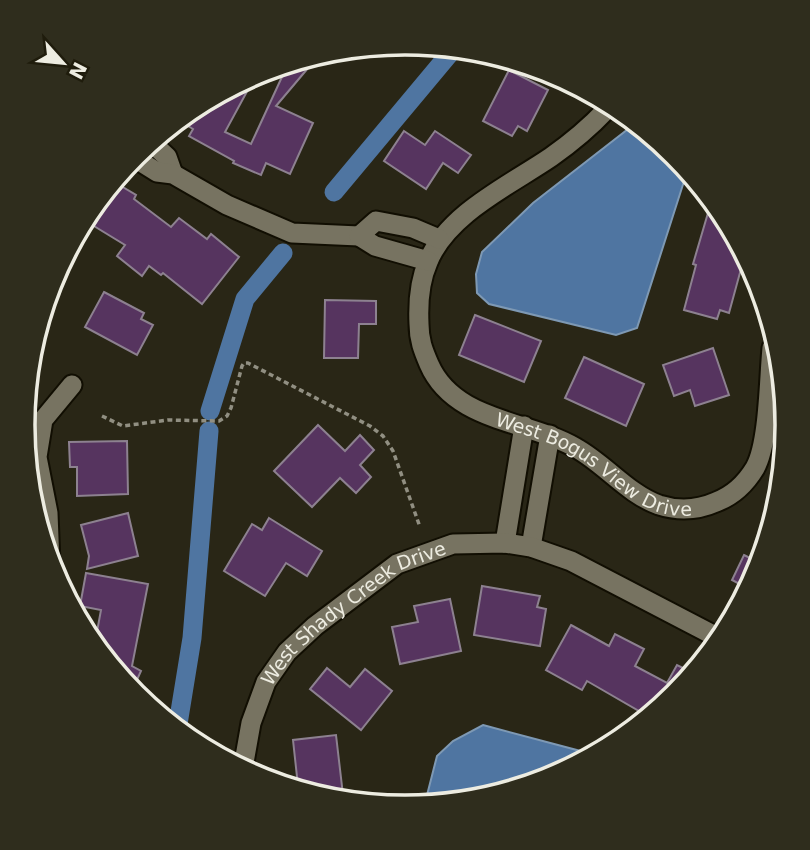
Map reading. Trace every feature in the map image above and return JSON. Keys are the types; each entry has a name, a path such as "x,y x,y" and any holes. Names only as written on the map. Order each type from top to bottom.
{"street":[{"path":"359,236 376,221 413,228 439,239 468,213 574,140 603,113"},
{"path":"159,149 167,157 173,174"},
{"path":"143,163 157,172 173,174 227,205 292,233 359,236 375,246 428,261"},
{"name":"West Bogus View Drive","path":"439,239 428,261 418,300 419,340 431,369 446,391 466,405 488,415 550,435 578,448 658,505 679,509 702,508 725,499 743,485 756,467 763,440 770,366"},
{"path":"48,522 37,457 43,420 72,385"},
{"path":"505,543 524,426"},
{"path":"531,547 550,435"},
{"name":"West Shady Creek Drive","path":"245,759 251,723 266,682 287,652 315,626 397,564 453,544 505,543 531,547 571,561 711,634"}],"path":[{"path":"102,416 123,426 167,420 219,421 227,416 242,366 248,363 370,426 383,436 393,451 420,527"}],"water":[{"path":"628,129 667,163 684,182 637,328 616,335 489,304 477,293 476,274 482,252 533,203"},
{"path":"483,725 580,751 547,767 501,782 453,792 427,794 437,756 453,741"}],"building":[{"path":"308,68 276,106 313,123 290,174 266,163 261,175 233,163 234,161 189,136 193,129 187,126 248,90 225,132 251,144 282,76"},
{"path":"509,70 548,90 527,131 518,126 512,136 483,121"},
{"path":"404,131 425,145 435,131 471,155 458,173 443,163 426,189 384,161"},
{"path":"122,187 136,195 134,199 171,227 179,218 207,239 211,234 239,257 202,304 163,273 161,275 149,266 142,276 117,256 125,245 93,226"},
{"path":"708,212 741,270 729,313 720,310 717,319 684,310 696,265 693,264"},
{"path":"104,292 144,313 141,319 153,325 137,355 85,327"},
{"path":"325,300 376,301 376,324 359,324 358,358 324,358"},
{"path":"475,315 541,341 524,382 459,355"},
{"path":"713,348 729,395 695,406 690,390 674,396 663,365"},
{"path":"584,357 644,384 626,426 565,398"},
{"path":"318,425 345,451 360,435 374,450 360,465 371,477 356,493 340,478 312,507 274,471"},
{"path":"127,441 128,494 77,496 77,467 70,467 69,442"},
{"path":"128,513 138,556 87,569 89,556 81,525"},
{"path":"269,518 322,551 307,576 286,563 265,596 224,571 252,524 262,530"},
{"path":"744,555 750,558 739,584 732,580"},
{"path":"86,573 148,584 132,666 141,671 137,680 97,631 101,610 83,607 81,602"},
{"path":"482,586 540,596 537,607 546,609 540,646 474,635"},
{"path":"450,599 461,651 400,664 392,627 418,622 414,606"},
{"path":"571,625 609,646 615,634 644,649 635,666 667,683 677,665 684,668 639,711 587,681 582,690 546,670"},
{"path":"327,668 350,687 365,669 392,691 361,730 310,689"},
{"path":"336,735 342,790 297,778 293,740"}],"waterway":[{"path":"334,192 446,57"},
{"path":"210,411 245,299 283,253"},
{"path":"179,718 192,638 209,431"}]}
